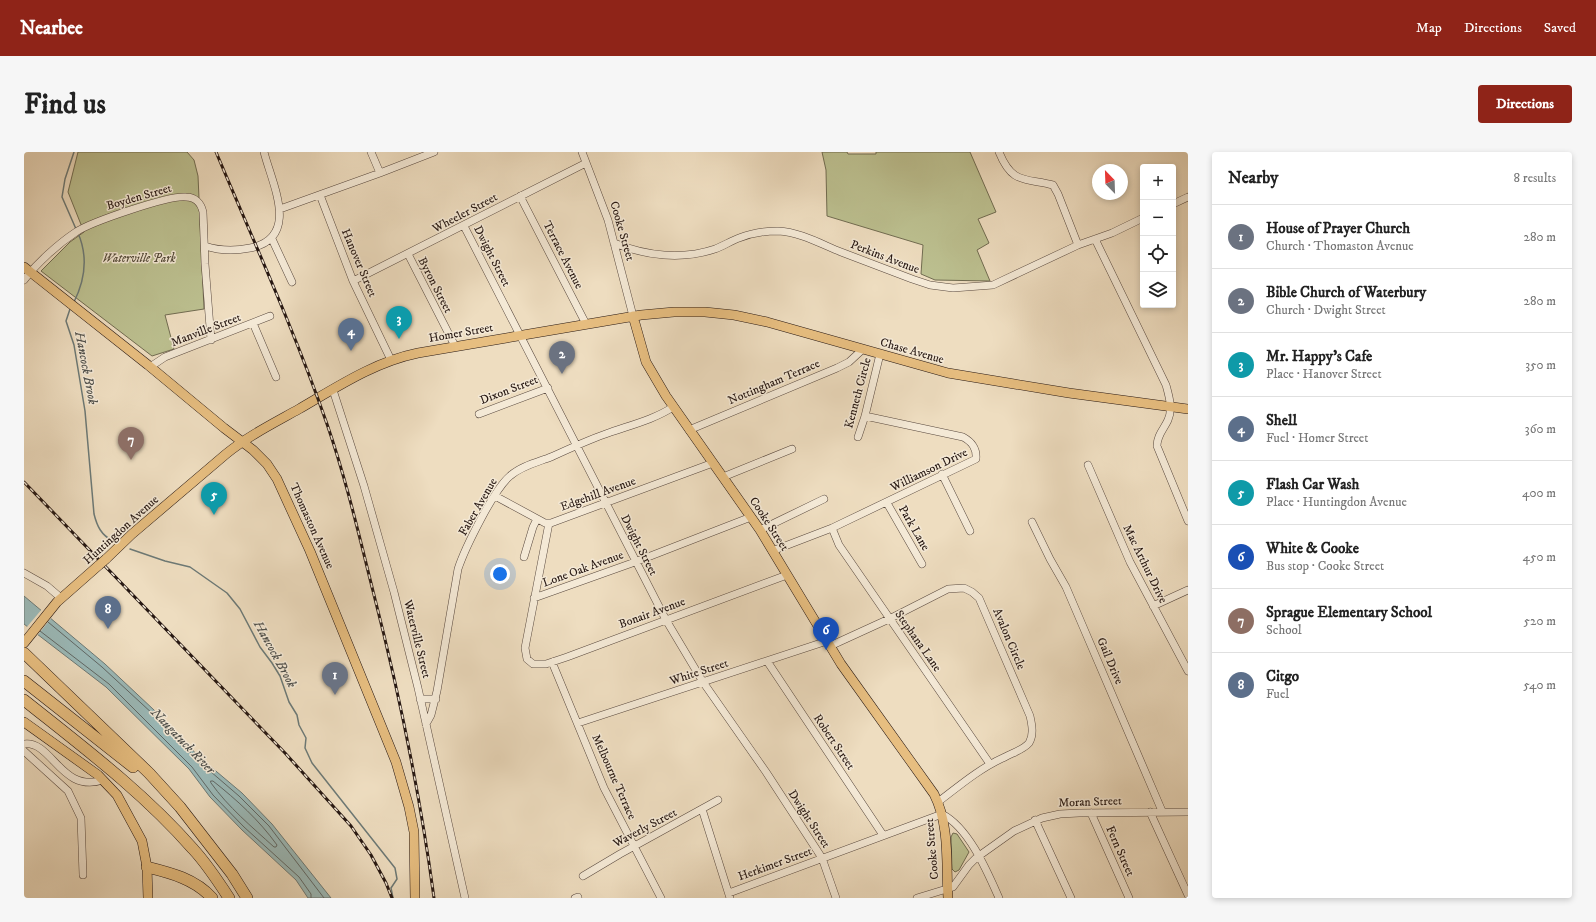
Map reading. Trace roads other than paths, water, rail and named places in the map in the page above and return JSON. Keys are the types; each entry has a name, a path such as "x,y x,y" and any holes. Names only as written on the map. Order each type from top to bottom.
{"highway":[{"path":"24,653 149,773 180,807 232,874 247,898"},
{"path":"24,681 145,777 205,840"},
{"path":"24,700 103,763 169,822 194,850 229,898"},
{"path":"147,867 174,874 193,882 212,898"}],"main road":[{"name":"Thomaston Avenue","path":"27,269 253,450 265,462 281,486 318,570 394,755 414,832 415,898"},
{"name":"Chase Avenue","path":"633,316 651,313 687,311 725,313 760,320 960,376 1069,393 1188,408"},
{"name":"Homer Street","path":"242,442 369,369 391,360 455,346 633,316"},
{"name":"Cooke Street","path":"633,316 646,362 673,407 760,530 851,679 928,785 938,802 942,814 945,833 948,894"},
{"name":"Huntingdon Avenue","path":"26,640 61,598 103,562 132,534 242,442"},
{"path":"24,722 92,771 117,795 142,841 147,867 148,898"}],"street":[{"path":"205,246 217,250 241,249 260,245 272,239 278,228 280,209 264,152"},
{"path":"371,152 380,174"},
{"path":"280,209 380,174 434,152"},
{"name":"Cooke Street","path":"582,152 608,220 633,316"},
{"path":"999,152 1004,163 1012,174 1023,180 1053,185 1058,193 1078,246"},
{"name":"Wheeler Street","path":"353,281 586,163"},
{"name":"Hanover Street","path":"320,195 353,281 391,360"},
{"name":"Terrace Avenue","path":"520,196 586,324"},
{"name":"Boyden Street","path":"24,280 27,269 82,228 107,218 164,200 178,197 188,197 197,200 202,208 205,246 205,272 211,340"},
{"path":"1176,203 1188,197"},
{"name":"Perkins Avenue","path":"614,243 631,250 679,256 698,254 716,249 740,238 761,232 781,231 801,235 930,285 953,288 993,285 1140,219"},
{"name":"Dwight Street","path":"464,226 548,388 605,504 666,620 703,682 766,772 822,858 836,898"},
{"path":"272,239 292,282"},
{"path":"1094,239 1164,378 1170,397 1171,406 1169,418 1158,438 1157,446 1188,521"},
{"name":"Byron Street","path":"408,254 455,346"},
{"name":"Manville Street","path":"150,366 165,357 253,324 270,316"},
{"path":"253,324 276,377"},
{"name":"Nottingham Terrace","path":"689,430 837,368 849,362 863,349"},
{"name":"Kenneth Circle","path":"858,437 865,416 880,354"},
{"name":"Dixon Street","path":"479,414 548,388"},
{"name":"Waterville Street","path":"333,390 364,486 394,592 426,724 465,898"},
{"name":"Faber Avenue","path":"426,724 431,715 436,699 458,569 464,554 494,496 505,481 516,472 576,445 656,415 673,407"},
{"name":"Williamson Drive","path":"772,550 832,528 887,503 942,474 976,459 977,452 971,442 963,437 865,416"},
{"path":"723,478 792,448"},
{"name":"Edgehill Avenue","path":"494,496 549,524 713,463"},
{"name":"Mac Arthur Drive","path":"1088,465 1130,562 1188,671"},
{"path":"942,474 970,531"},
{"path":"760,530 824,500"},
{"name":"Park Lane","path":"887,503 922,564"},
{"name":"Lone Oak Avenue","path":"534,598 635,562 751,517"},
{"path":"524,557 537,518"},
{"name":"Gail Drive","path":"1032,522 1066,587 1162,811"},
{"path":"534,598 549,524"},
{"name":"Stephana Lane","path":"832,528 839,545 990,764"},
{"path":"24,573 47,586 61,598"},
{"name":"Bonair Avenue","path":"534,598 525,648 526,656 529,662 533,664 544,664 787,575"},
{"name":"Avalon Circle","path":"828,643 889,619 948,589 964,588 979,598 1030,716 1033,726 1032,735 1029,743 1023,748 990,764 938,802"},
{"path":"1153,606 1188,590"},
{"name":"White Street","path":"578,723 767,661 828,643"},
{"name":"Robert Street","path":"767,661 882,835"},
{"name":"Melbourne Terrace","path":"552,662 604,788 660,898"},
{"path":"420,699 436,699"},
{"path":"24,744 30,744 40,749 76,780 90,783 103,780"},
{"path":"24,751 68,791 81,818 83,875"},
{"path":"86,782 92,771"},
{"name":"Waverly Street","path":"583,876 718,800"},
{"path":"702,809 730,896"},
{"name":"Moran Street","path":"948,894 969,865 979,855 1010,834 1035,820 1060,814 1162,811 1188,812"},
{"path":"1150,812 1188,895"},
{"name":"Fern Street","path":"1091,813 1129,898"},
{"path":"942,814 952,819 979,855 999,898"},
{"name":"Herkimer Street","path":"730,896 822,858 942,814"},
{"path":"1035,820 1071,898"},
{"path":"917,898 948,894"}],"water":[{"name":"Naugatuck River","path":"24,596 105,664 170,725 198,756 242,793 272,824 331,898 308,898 296,880 242,830 210,797 189,769 106,687 24,624"}],"waterway":[{"name":"Hancock Brook","path":"74,152 65,179 62,197 76,229"},
{"name":"Hancock Brook","path":"74,302 81,285 84,268 83,250 78,233"},
{"name":"Hancock Brook","path":"70,309 66,321 74,345 85,411 94,514 100,530 105,536 113,541"},
{"name":"Hancock Brook","path":"130,549 165,561 190,567 227,593 240,609 260,647 280,676 289,702 297,715 299,725 306,738 305,748 312,763 395,868 397,879 391,888 393,898"}],"railway":[{"path":"216,152 302,355 340,465 363,549 400,705 422,820 434,898"},
{"path":"24,482 285,753 351,826 371,855 392,898"}],"place":[{"name":"Mr. Happy's Cafe","path":"399,339"},
{"name":"Shell","path":"351,351"},
{"name":"Bible Church of Waterbury","path":"562,374"},
{"name":"Sprague Elementary School","path":"131,460"},
{"name":"Flash Car Wash","path":"214,515"},
{"name":"Citgo","path":"108,629"},
{"name":"White & Cooke","path":"826,650"},
{"name":"House of Prayer Church","path":"335,695"}],"park label":[{"name":"Waterville Park","path":"139,258"}]}
